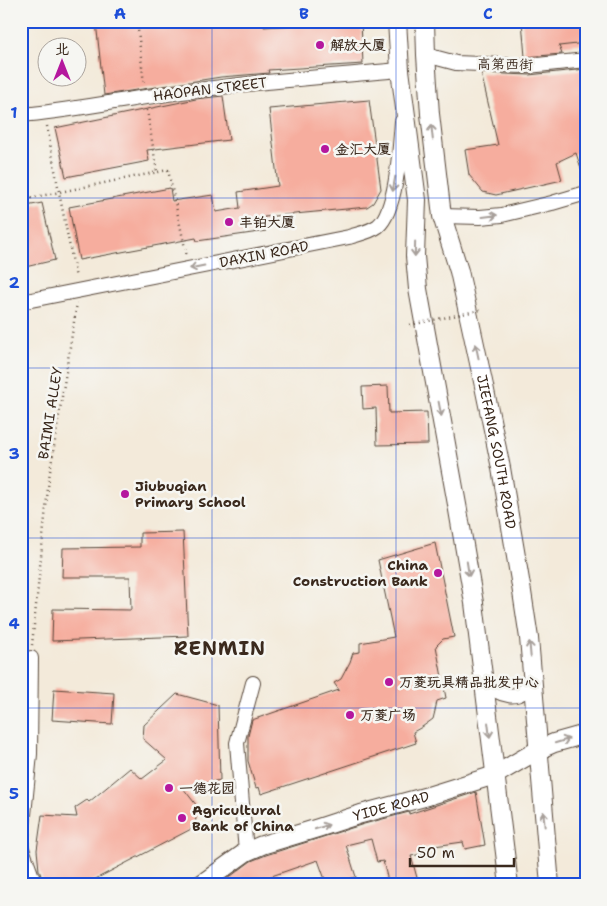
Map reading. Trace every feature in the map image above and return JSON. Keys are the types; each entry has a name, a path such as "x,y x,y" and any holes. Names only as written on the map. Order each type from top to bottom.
{"main road":[{"path":"397,21 400,70 417,200 415,256 418,289 474,603 508,885"},
{"name":"JIEFANG SOUTH ROAD","path":"425,21 430,114 442,216 459,271 493,426 529,638 550,885"},
{"name":"YIDE ROAD","path":"200,885 246,852 262,845 495,775 538,750 554,743 586,734"}],"street":[{"name":"高第西街","path":"426,54 456,63 528,66 586,60"},
{"name":"HAOPAN STREET","path":"21,115 45,113 161,94 400,70"},
{"name":"DAXIN ROAD","path":"21,302 349,237 378,226 384,219 390,204 397,165 404,101"},
{"path":"442,216 480,217 502,215 552,204 586,193"},
{"path":"31,658 30,754 21,846 35,885"},
{"path":"483,680 496,691 504,695 513,696 523,693 529,688 532,680"},
{"path":"246,852 237,744 253,683"}],"path":[{"path":"45,113 79,291"},
{"path":"21,200 168,170 189,269"},
{"name":"BAIMI ALLEY","path":"31,658 50,478 79,291"},
{"path":"410,325 481,310"}],"building":[{"path":"263,21 264,27 315,24 315,21 361,21 363,64 268,70 269,73 221,77 104,95 96,22"},
{"path":"522,21 586,21 586,43 559,46 562,54 525,57"},
{"path":"586,69 586,177 584,177 576,153 557,162 562,180 496,195 483,192 469,175 465,150 498,145 481,73 529,75"},
{"path":"223,96 229,140 147,150 149,161 66,177 55,128 196,99"},
{"path":"369,100 381,189 373,203 367,207 264,217 266,231 197,241 196,238 79,260 69,207 170,188 172,201 213,195 216,212 240,208 238,192 278,186 269,109"},
{"path":"42,203 55,260 21,268 21,207"},
{"path":"388,386 389,413 427,412 428,444 377,445 376,408 363,409 362,387"},
{"path":"183,532 188,636 52,641 53,609 131,610 130,577 62,577 63,548 140,547 140,533"},
{"name":"万菱广场","path":"435,543 454,637 443,639 436,646 446,698 437,701 433,719 413,732 416,743 261,794 259,787 256,788 248,761 248,736 252,720 339,690 334,683 341,679 353,653 360,652 360,643 394,637 378,560"},
{"path":"54,689 114,693 112,724 52,720"},
{"name":"一德花园","path":"177,694 218,705 220,780 183,788 197,806 195,827 84,885 50,885 43,881 39,870 37,850 42,815 77,817 75,808 87,800 89,802 130,768 142,779 167,760 143,739 144,725"},
{"path":"476,792 485,845 465,849 463,842 420,848 422,854 411,856 419,885 389,885 383,861 377,862 371,839 346,845 356,877 327,885 318,860 263,879 239,883 240,885 219,885 251,861 266,855 364,824 409,812 409,814"}],"place":[{"name":"解放大厦","path":"320,45"},
{"name":"金汇大厦","path":"325,149"},
{"name":"丰铂大厦","path":"229,222"},
{"name":"Jiubuqian Primary School","path":"125,494"},
{"name":"China Construction Bank","path":"438,573"},
{"name":"万菱玩具精品批发中心","path":"389,682"},
{"name":"万菱广场","path":"350,715"},
{"name":"一德花园","path":"169,788"},
{"name":"Agricultural Bank of China","path":"182,818"}],"district":[{"name":"RENMIN","path":"220,648"}]}
